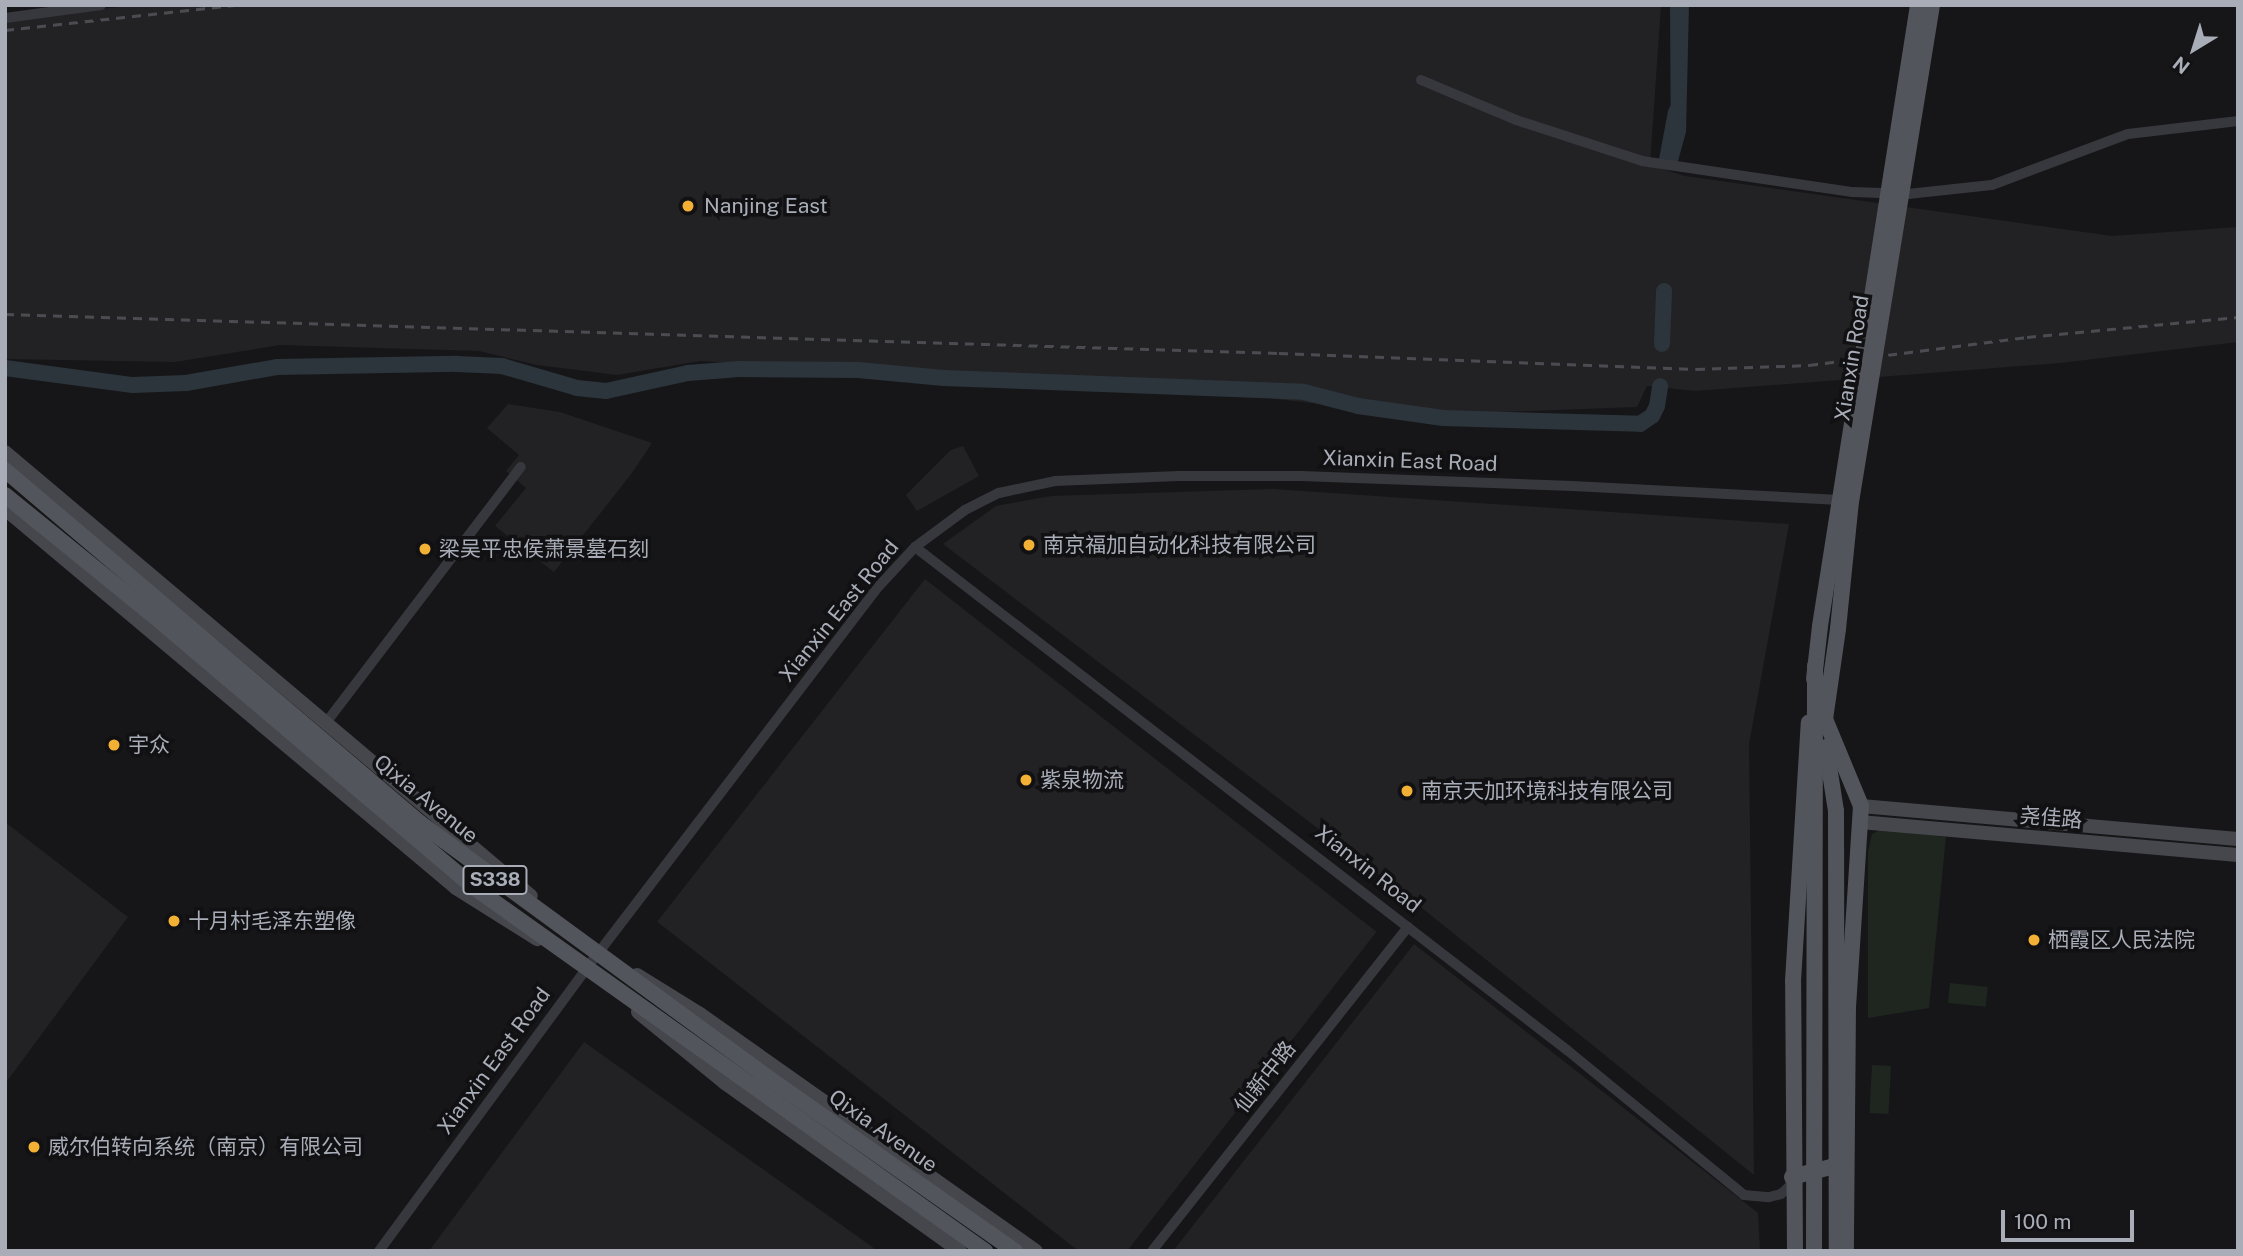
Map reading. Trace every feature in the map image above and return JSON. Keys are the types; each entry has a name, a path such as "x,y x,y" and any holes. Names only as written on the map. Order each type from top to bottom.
{"main road":[{"name":"Xianxin Road","path":"1795,1251 1792,1177 1793,981 1804,774 1815,666 1918,5"},
{"name":"Xianxin Road","path":"1837,1251 1836,811 1826,760 1825,719 1851,502 1932,5"},
{"name":"Qixia Avenue","path":"5,470 420,823 760,1072 1015,1251"},
{"name":"Qixia Avenue","path":"5,495 162,622 472,886 985,1251"},
{"name":"Xianxin Road","path":"1814,1251 1815,666"},
{"name":"Xianxin Road","path":"1825,719 1861,814 1854,880 1847,1006 1846,1251"},
{"name":"Xianxin Road","path":"1792,1177 1842,1164 1848,1154"}],"street":[{"path":"5,18 101,5"},
{"path":"1421,80 1516,120 1642,161 1853,192 1908,194 1992,185 2128,134 2238,121"},
{"path":"5,452 28,467 325,724 599,952 700,1014 1035,1251"},
{"path":"325,724 521,467"},
{"name":"Xianxin East Road","path":"379,1251 599,952 879,586 915,547 965,510 999,493 1055,481 1179,476 1301,476 1573,486 1840,500"},
{"path":"5,509 456,888 506,922 587,968 725,1083 960,1251"},
{"name":"Xianxin Road","path":"915,547 1567,1050 1744,1195 1769,1197 1781,1194 1790,1186 1792,1177"},
{"name":"尧佳路","path":"1861,814 2237,837"},
{"name":"尧佳路","path":"1861,814 2238,855"},
{"name":"仙新中路","path":"1152,1251 1408,926"}],"shaded area":[{"path":"138,5 1661,5 1650,165 1685,176 2112,236 2238,227 2238,342 2060,363 1695,391 1647,386 1637,407 1418,415 1137,383 700,361 617,375 537,365 479,351 280,345 175,362 5,359 5,19"},
{"path":"1670,5 1689,5 1686,132 1678,161 1671,165"},
{"path":"508,404 560,412 652,443 632,473 554,572 495,526 526,488 506,471 519,455 487,428"},
{"path":"963,446 979,476 917,511 906,495 951,450"},
{"path":"1273,489 1789,524 1749,744 1754,1175 1407,896 943,544 996,506 1051,496"},
{"name":"紫泉物流","path":"925,579 1377,932 1127,1251 1079,1251 657,922"},
{"path":"5,822 128,917 5,1084"},
{"path":"1882,829 1946,837 1929,1008 1868,1018 1868,851 1872,834"},
{"path":"1414,944 1758,1213 1760,1251 1173,1251"},
{"path":"1950,983 1988,987 1986,1007 1948,1003"},
{"path":"584,1042 878,1251 429,1251"},
{"path":"1872,1065 1891,1066 1888,1114 1869,1113"}],"waterway":[{"path":"1667,160 1676,112"},
{"path":"1662,344 1664,291"},
{"path":"5,368 133,385 186,383 277,367 457,364 502,366 577,388 606,391 688,373 739,369 858,370 944,378 1304,392 1358,406 1443,418 1640,424 1652,416 1657,406 1660,386"}],"railway":[{"path":"5,30 235,5"},
{"path":"5,314 1279,353 1696,369 1809,365 2027,337 2238,317"}],"place":[{"name":"Nanjing East","path":"688,206"},
{"name":"南京福加自动化科技有限公司","path":"1029,545"},
{"name":"梁吴平忠侯萧景墓石刻","path":"425,549"},
{"name":"宇众","path":"114,745"},
{"name":"紫泉物流","path":"1026,780"},
{"name":"南京天加环境科技有限公司","path":"1407,791"},
{"name":"十月村毛泽东塑像","path":"174,921"},
{"name":"栖霞区人民法院","path":"2034,940"},
{"name":"威尔伯转向系统（南京）有限公司","path":"34,1147"}]}
